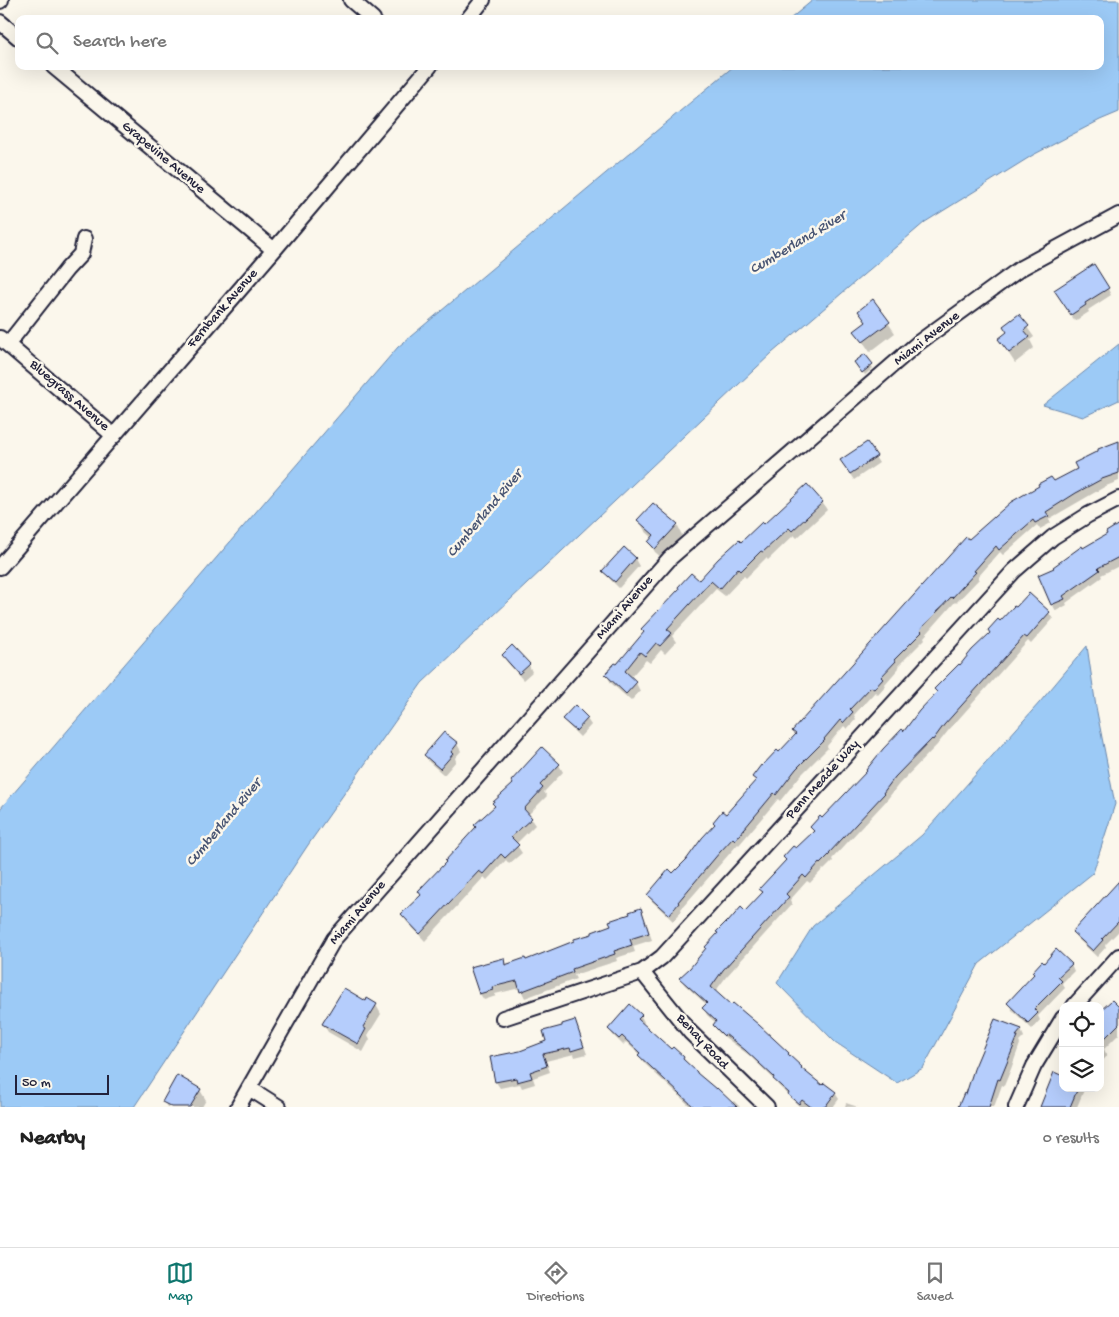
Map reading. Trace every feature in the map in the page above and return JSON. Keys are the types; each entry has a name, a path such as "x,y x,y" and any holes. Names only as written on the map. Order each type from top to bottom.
{"street":[{"path":"351,0 368,15"},
{"path":"471,15 483,0"},
{"path":"0,22 15,35"},
{"name":"Grapevine Avenue","path":"58,70 274,250"},
{"name":"Fernbank Avenue","path":"0,567 274,250 426,70"},
{"name":"Miami Avenue","path":"238,1107 334,939 670,558 918,343 1021,268 1119,216"},
{"path":"4,341 81,254 84,239"},
{"name":"Bluegrass Avenue","path":"4,341 114,436"},
{"name":"Penn Meade Way","path":"503,1018 642,972 662,957 1014,571 1053,537 1088,515 1119,499"},
{"path":"1078,1002 1119,956"},
{"name":"Benay Road","path":"642,972 690,1032 767,1107"},
{"path":"1016,1107 1034,1066 1059,1025"},
{"path":"249,1088 279,1107"}],"water":[{"name":"Cumberland River","path":"813,0 1119,0 1119,112 1033,155 925,222 772,353 422,683 308,845 134,1107 0,1107 0,809 398,347 729,70 1104,70 1104,15 795,15"},
{"path":"1119,344 1119,400 1083,417 1043,405"},
{"path":"1087,646 1096,707 1115,804 1093,873 979,964 923,1068 897,1083 835,1042 777,983 813,926 922,835"}],"building":[{"path":"1094,264 1109,288 1085,303 1086,305 1071,315 1054,290"},
{"path":"873,299 890,322 863,342 854,331 866,322 858,311"},
{"path":"1019,314 1029,326 1024,330 1030,337 1009,353 998,339 1007,332 1003,326"},
{"path":"865,354 873,364 862,373 854,362"},
{"path":"1119,441 1119,473 1102,479 1076,493 1046,512 1049,516 1035,523 1033,520 999,550 996,546 974,571 976,572 894,660 896,661 881,677 883,679 874,689 871,687 850,709 853,712 843,723 840,720 825,740 796,769 776,795 774,793 735,840 733,838 720,852 669,915 647,895 669,869 673,873 686,860 715,824 713,822 722,811 726,814 756,780 752,777 761,765 777,750 779,752 796,734 792,731 966,537 969,539 1011,502 1039,486 1038,484 1051,477 1054,481 1077,469 1074,463 1098,451 1098,449"},
{"path":"867,442 877,456 850,474 840,460"},
{"path":"807,484 823,502 792,531 789,528 763,552 761,551 741,571 738,568 720,589 711,581 667,629 672,633 660,646 656,643 645,656 640,652 625,671 637,682 626,694 605,674 615,663 617,664 644,632 641,629 679,589 678,587 691,573 699,580 739,540 741,542 762,522 764,524"},
{"path":"653,503 678,524 655,549 648,542 654,535 637,520"},
{"path":"1119,524 1119,557 1098,568 1100,570 1063,596 1065,599 1051,605 1038,575 1054,568 1082,546 1083,548 1107,534 1106,532"},
{"path":"624,547 636,558 615,582 602,571"},
{"path":"1029,593 1050,612 1027,638 1024,636 944,725 933,740 895,777 884,794 830,854 806,878 803,875 786,894 789,897 723,970 711,987 731,1005 733,1003 759,1025 789,1053 801,1068 822,1085 824,1083 836,1092 825,1107 811,1107 802,1100 799,1104 745,1050 725,1034 724,1036 713,1025 716,1021 702,1008 707,1003 679,978 690,968 718,933 716,932 741,907 745,911 763,892 759,889 786,860 783,857 793,846 796,848 814,831 810,827 820,816 822,818 867,771 883,749 902,729 904,731 937,692 934,689 990,633 988,630 998,619 1000,621"},
{"path":"512,645 530,664 519,674 502,655"},
{"path":"575,705 588,718 576,731 562,719"},
{"path":"444,732 458,743 451,752 453,754 440,769 424,755"},
{"path":"542,747 560,764 540,785 543,788 524,809 532,818 511,837 519,845 505,858 501,854 483,874 479,871 420,934 401,914 421,895 418,891 476,827 474,825 495,806 492,803 513,784 511,781"},
{"path":"1119,881 1119,921 1093,951 1072,932"},
{"path":"641,908 649,933 630,939 632,945 614,951 615,954 572,969 573,972 520,992 517,981 492,987 493,990 479,994 470,967 504,958 505,965 525,958 526,960 574,941 574,939 592,934 592,932 611,925 609,921"},
{"path":"1056,949 1072,964 1058,977 1062,981 1034,1009 1038,1013 1028,1023 1007,1003 1034,974 1032,972 1042,961 1044,963"},
{"path":"344,988 366,1001 367,998 377,1004 363,1027 366,1029 358,1044 322,1024"},
{"path":"1112,1000 1119,1007 1119,1024 1104,1039 1104,1007"},
{"path":"630,1004 642,1015 638,1019 671,1049 673,1047 697,1073 717,1088 737,1107 694,1107 638,1055 640,1053 622,1036 619,1039 608,1029"},
{"path":"995,1019 1022,1029 1016,1036 1018,1036 1000,1080 998,1079 989,1107 958,1107 964,1093 966,1094 974,1069"},
{"path":"575,1020 584,1047 571,1051 570,1048 543,1054 547,1066 530,1072 532,1078 517,1082 516,1078 495,1082 490,1057 520,1051 546,1041 543,1031"},
{"path":"1054,1072 1059,1074 1059,1092 1076,1092 1070,1107 1040,1107"},
{"path":"177,1075 201,1089 190,1107 172,1107 162,1102"}]}
